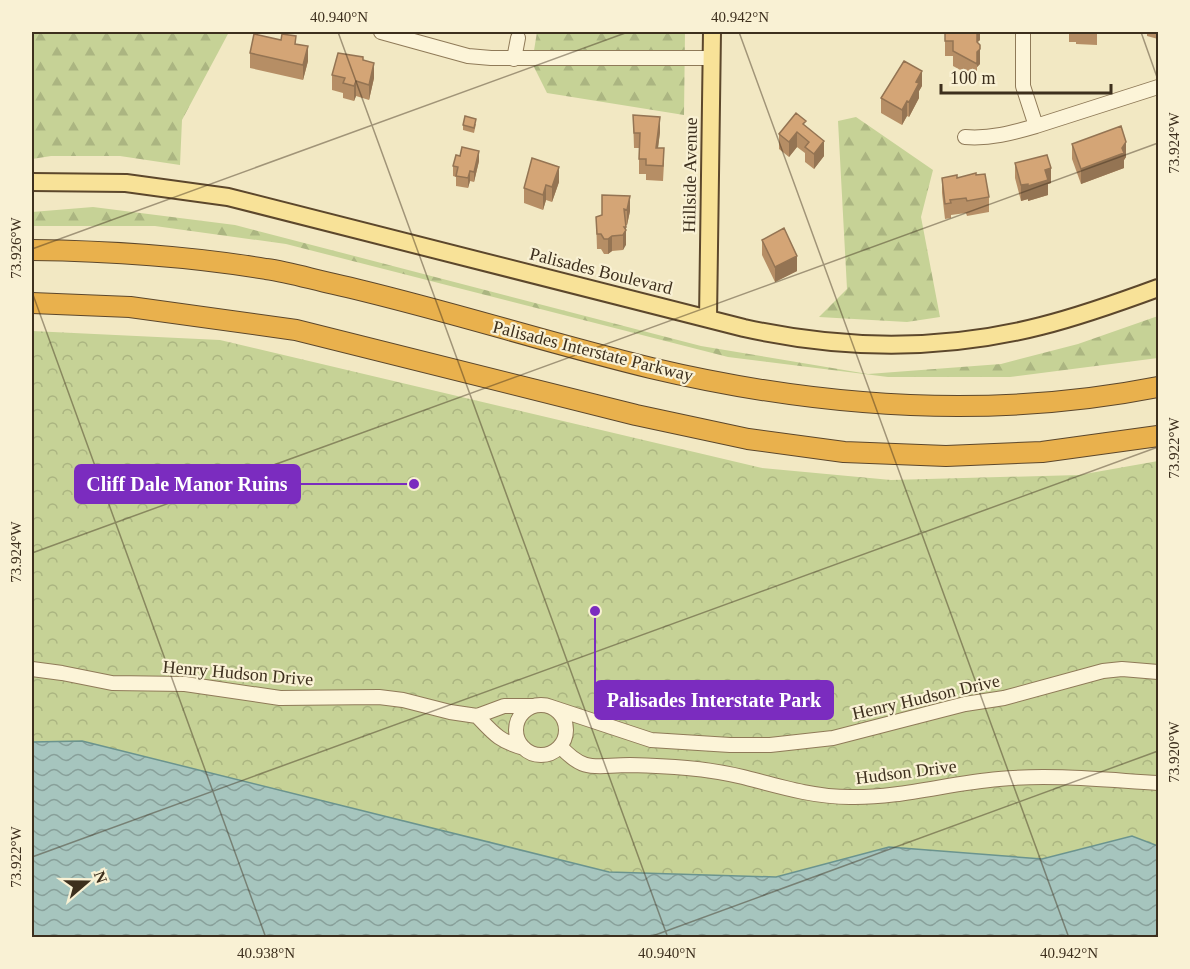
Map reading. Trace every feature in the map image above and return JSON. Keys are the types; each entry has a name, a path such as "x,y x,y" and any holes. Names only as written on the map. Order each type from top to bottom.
{"highway":[{"name":"Palisades Interstate Parkway","path":"32,250 110,251 269,269 375,293 651,368 730,385 838,400 934,407 1029,404 1158,387"},
{"path":"32,303 130,306 296,330 636,415 748,439 844,452 946,456 1042,452 1158,436"}],"main road":[{"name":"Hillside Avenue","path":"708,319 712,32"},
{"name":"Palisades Boulevard","path":"32,182 126,183 228,197 765,333 820,342 876,345 931,344 968,340 1041,326 1158,288"}],"street":[{"path":"381,32 468,56 514,59 711,58"},
{"path":"1023,32 1023,86 1036,126"},
{"path":"514,59 518,38"},
{"path":"965,137 1001,136 1158,87"},
{"name":"Henry Hudson Drive","path":"32,669 112,683 185,684 280,698 379,697 477,716 504,706 545,705 626,733 667,742 730,745 801,742 853,733 965,704 1004,698 1103,670 1158,672"},
{"path":"524,748 519,742 516,725 520,717 533,706"},
{"path":"551,707 563,718 563,740"},
{"path":"477,716 505,743 538,755 554,751 563,740 585,722 595,721"},
{"name":"Hudson Drive","path":"563,740 571,759 590,767 627,765 700,769 783,788 847,797 882,797 961,783 1029,776 1158,783"}],"green space":[{"path":"32,32 229,32 182,120 180,165 120,156 51,156 32,159"},
{"path":"537,32 685,32 684,115 547,93 532,63"},
{"path":"856,117 933,170 921,217 940,317 907,322 819,317 847,289 838,121"},
{"path":"93,207 235,225 701,346 868,374 1001,364 1078,344 1158,316 1158,358 1010,377 888,377 728,357 286,244 155,226 32,226 32,212"},
{"path":"32,331 220,340 762,468 891,480 1079,475 1158,461 1158,846 1132,836 1042,859 889,848 776,877 609,872 82,741 32,742"}],"water":[{"path":"82,741 609,872 776,877 889,847 1042,859 1132,836 1158,846 1158,937 32,937 32,742"}],"building":[{"path":"945,32 977,32 980,49 977,52 977,64 953,51 953,41 945,41"},
{"path":"254,34 281,40 282,34 296,36 295,44 308,46 303,65 250,53"},
{"path":"338,53 363,57 363,60 374,63 369,85 356,81 354,86 343,83 345,78 332,75"},
{"path":"904,61 922,71 916,82 919,83 902,110 881,98"},
{"path":"796,113 806,121 803,124 824,141 814,154 805,147 809,142 797,132 789,142 779,134"},
{"path":"633,115 660,117 656,148 664,148 663,166 646,165 646,159 639,159 640,133 634,133"},
{"path":"465,116 476,119 474,128 463,125"},
{"path":"1121,126 1126,142 1122,148 1124,153 1081,169 1072,144"},
{"path":"462,147 479,151 474,172 470,171 468,178 456,176 458,167 453,166 456,155 460,156"},
{"path":"1047,155 1051,168 1045,170 1048,180 1028,186 1028,184 1021,185 1015,163"},
{"path":"532,158 559,167 552,187 546,185 543,195 524,188"},
{"path":"976,173 976,175 985,174 989,197 967,201 966,198 950,200 951,203 945,204 942,178 957,175 957,178"},
{"path":"602,195 630,196 627,210 624,209 626,230 623,235 604,239 601,234 597,234 596,217 602,215"},
{"path":"784,228 797,256 775,267 762,240"}],"place":[{"name":"Cliff Dale Manor Ruins","path":"414,484"},
{"name":"Palisades Interstate Park","path":"595,611"}]}
